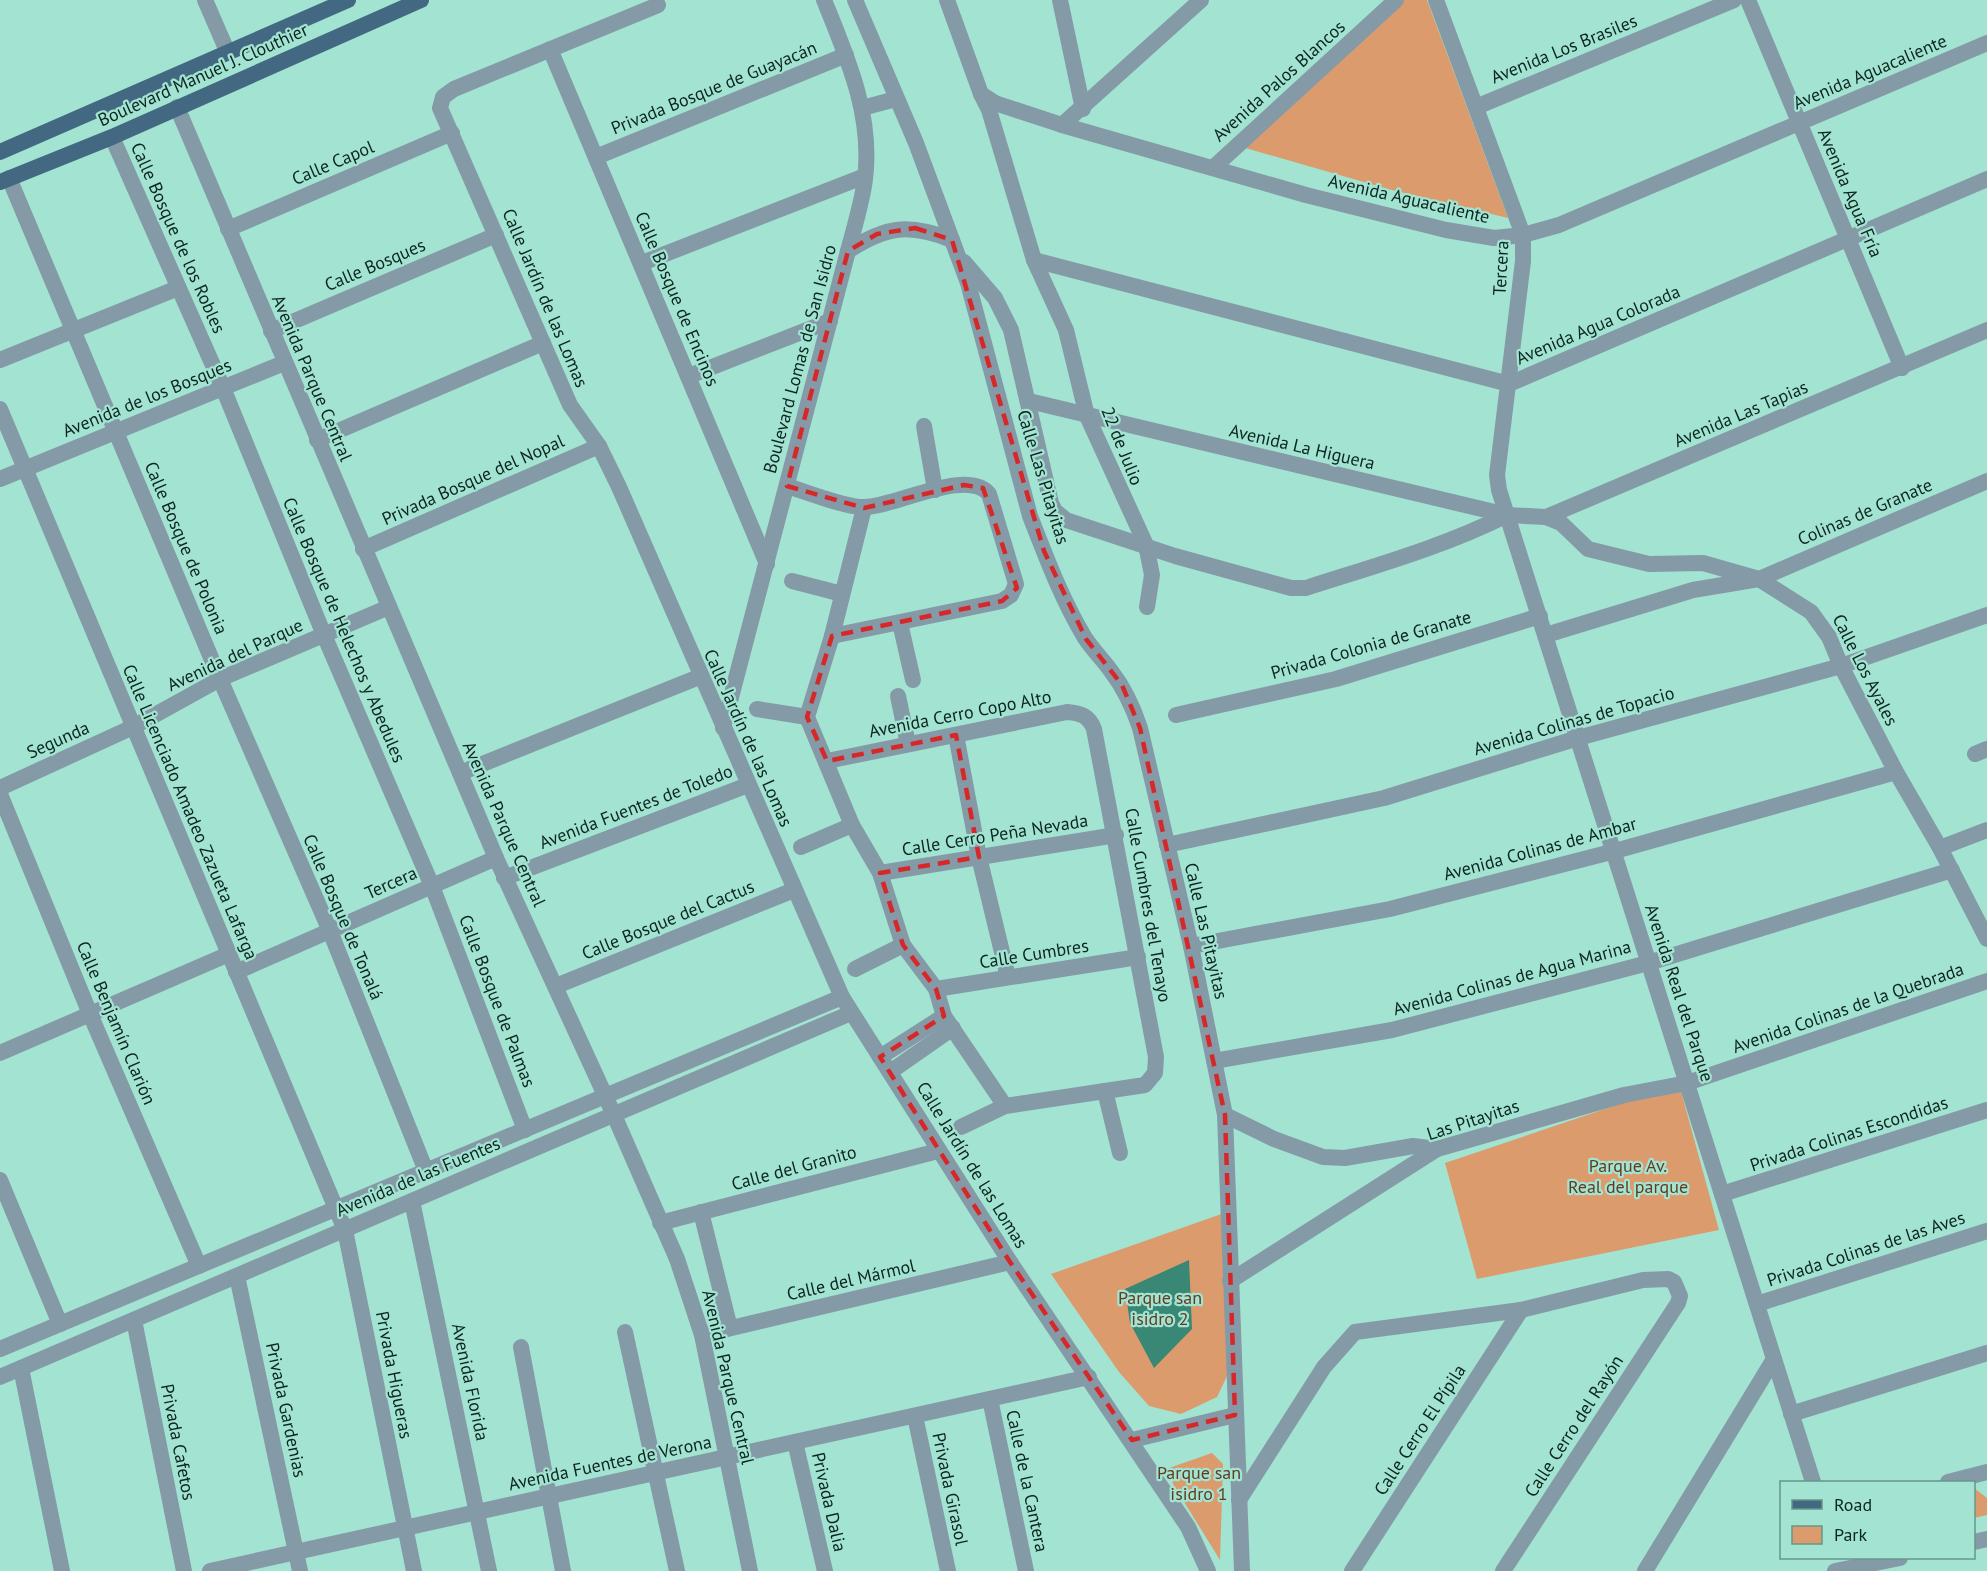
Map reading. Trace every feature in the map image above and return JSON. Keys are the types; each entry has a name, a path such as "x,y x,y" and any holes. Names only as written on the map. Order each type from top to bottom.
{"main road":[{"name":"Boulevard Manuel J. Clouthier","path":"0,152 348,0"},
{"name":"Boulevard Manuel J. Clouthier","path":"5,180 112,137 421,0"}],"street":[{"path":"205,0 228,53"},
{"name":"Boulevard Lomas de San Isidro","path":"723,728 830,321 865,176 862,108 846,55 824,0"},
{"name":"Calle Las Pitayitas","path":"855,0 916,143 959,257 989,356 1030,516 1058,587 1086,639 1131,701 1140,728 1191,946 1226,1115 1230,1281"},
{"name":"22 de Julio","path":"947,0 989,110 1034,260 1066,330 1087,416 1124,503 1146,545 1152,575 1147,607"},
{"path":"1060,0 1083,109"},
{"path":"1062,125 1083,109 1201,0"},
{"name":"Avenida Palos Blancos","path":"1214,167 1396,0"},
{"name":"Tercera","path":"1436,0 1523,235 1523,261 1497,475 1507,515"},
{"name":"Avenida Los Brasiles","path":"1476,107 1734,0"},
{"name":"Avenida Agua Fría","path":"1748,0 1902,368"},
{"path":"550,49 658,5"},
{"name":"Avenida Aguacaliente","path":"981,94 995,103 1062,125 1306,195 1446,231 1494,238 1523,235 1559,225 1987,44"},
{"name":"Calle Jardín de las Lomas","path":"550,49 454,89 446,93 440,104 570,405 599,446 842,997 1010,1262 1089,1377"},
{"name":"Calle Bosque de Encinos","path":"550,49 767,564"},
{"name":"Privada Bosque de Guayacán","path":"596,157 846,55"},
{"path":"862,108 896,99"},
{"name":"Avenida Parque Central","path":"177,107 504,878 614,1114 687,1286 702,1335 750,1571"},
{"name":"Calle Capol","path":"228,229 452,133"},
{"name":"Calle Bosque de los Robles","path":"112,137 223,388"},
{"path":"642,263 865,176"},
{"name":"Avenida Agua Colorada","path":"1034,260 1509,384 1987,179"},
{"name":"Calle Bosque de Polonia","path":"5,180 74,329 220,680"},
{"path":"848,251 868,238 904,228 923,229 952,240"},
{"name":"Calle Bosques","path":"271,331 496,235"},
{"path":"959,257 985,284 1004,313 1029,401 1055,512 1066,520 1266,583 1291,588 1306,588 1419,552 1470,533 1507,515"},
{"path":"0,360 178,288"},
{"path":"689,376 830,321"},
{"name":"Avenida Las Tapias","path":"1507,515 1546,517 1902,368 1987,330"},
{"path":"317,440 543,343"},
{"name":"Avenida de los Bosques","path":"0,479 284,363"},
{"name":"Calle Bosque de Helechos y Abedules","path":"223,388 324,635 432,886"},
{"name":"Avenida La Higuera","path":"1029,401 1507,515"},
{"name":"Calle Licenciado Amadeo Zazueta Lafarga","path":"0,409 345,1230"},
{"path":"924,426 935,490"},
{"name":"Privada Bosque del Nopal","path":"363,549 599,446"},
{"name":"Colinas de Granate","path":"1759,579 1987,481"},
{"path":"787,486 864,507 935,490 971,485 987,492 1016,587 1006,600 832,636"},
{"path":"864,507 832,636 807,717 852,825 880,873 903,945 936,989 949,1022 1005,1106"},
{"name":"Avenida Real del Parque","path":"1507,515 1813,1481"},
{"name":"Calle Los Ayales","path":"1546,517 1561,524 1588,549 1649,564 1703,562 1759,579 1811,612 1829,637 1841,666 1896,772 1952,870 1987,939"},
{"path":"1546,635 1693,590 1759,579"},
{"path":"792,581 842,594"},
{"name":"Avenida del Parque","path":"133,727 220,680 389,607"},
{"name":"Avenida Colinas de Topacio","path":"1167,845 1384,798 1578,738 1841,666 1987,615"},
{"name":"Privada Colonia de Granate","path":"1176,715 1336,679 1540,616"},
{"path":"900,623 914,681"},
{"path":"460,773 699,676"},
{"name":"Calle Bosque de Tonalá","path":"220,680 330,931 426,1171"},
{"path":"898,696 908,744"},
{"path":"757,709 807,717"},
{"name":"Avenida Cerro Copo Alto","path":"827,761 1067,712 1085,716 1091,720 1094,729"},
{"name":"Segunda","path":"0,788 133,727"},
{"name":"Calle Cumbres del Tenayo","path":"1094,729 1116,835 1156,1057 1155,1073 1145,1085 1105,1091"},
{"path":"956,735 980,857 1008,977"},
{"name":"Avenida Colinas de Ambar","path":"1191,946 1390,909 1615,851 1896,772"},
{"name":"Avenida Fuentes de Toledo","path":"504,878 748,785"},
{"name":"Calle Benjamín Clarión","path":"0,794 90,1014 199,1266"},
{"path":"801,847 852,825"},
{"path":"1940,848 1987,830"},
{"name":"Calle Cerro Peña Nevada","path":"880,873 1116,835"},
{"name":"Tercera","path":"236,972 496,858"},
{"name":"Avenida Colinas de Agua Marina","path":"1214,1061 1392,1030 1647,963 1952,870"},
{"name":"Calle Bosque de Palmas","path":"432,886 525,1130"},
{"name":"Calle Bosque del Cactus","path":"556,986 794,890"},
{"path":"855,969 903,945"},
{"path":"0,1053 229,954"},
{"name":"Calle Cumbres","path":"936,989 1138,957"},
{"name":"Avenida Colinas de la Quebrada","path":"1687,1083 1987,981"},
{"name":"Avenida de las Fuentes","path":"0,1349 842,997"},
{"name":"Avenida de las Fuentes","path":"0,1377 851,1013"},
{"path":"880,1057 949,1022"},
{"path":"890,1072 949,1022"},
{"name":"Las Pitayitas","path":"1230,1281 1437,1149 1624,1095 1687,1083"},
{"path":"961,1127 1005,1106 1105,1091 1120,1153"},
{"name":"Privada Colinas Escondidas","path":"1722,1194 1987,1110"},
{"path":"1226,1115 1274,1139 1323,1157 1345,1158 1413,1146 1437,1149"},
{"name":"Calle del Granito","path":"660,1223 938,1151"},
{"path":"0,1180 60,1324"},
{"name":"Avenida Florida","path":"412,1201 489,1571"},
{"path":"701,1212 730,1328"},
{"name":"Privada Higueras","path":"345,1230 414,1571"},
{"name":"Privada Colinas de las Aves","path":"1756,1304 1987,1231"},
{"name":"Calle del Mármol","path":"702,1335 1010,1262"},
{"name":"Privada Gardenias","path":"237,1276 300,1571"},
{"name":"Calle Cerro del Rayón","path":"1503,1571 1678,1303 1680,1296 1674,1282 1658,1279 1521,1310"},
{"path":"1230,1281 1242,1571"},
{"path":"1239,1500 1324,1367 1355,1332 1521,1310"},
{"name":"Calle Cerro El Pípila","path":"1352,1571 1521,1310"},
{"name":"Privada Cafetos","path":"134,1320 184,1571"},
{"path":"626,1332 676,1571"},
{"path":"520,1347 563,1571"},
{"path":"1791,1414 1987,1353"},
{"path":"1645,1571 1774,1359"},
{"path":"21,1368 62,1571"},
{"path":"1089,1377 1188,1527 1208,1571"},
{"name":"Avenida Fuentes de Verona","path":"210,1571 1089,1377"},
{"name":"Calle de la Cantera","path":"990,1399 1026,1571"},
{"path":"1132,1440 1235,1415"},
{"name":"Privada Girasol","path":"915,1416 948,1571"},
{"name":"Privada Dalia","path":"795,1442 825,1571"},
{"path":"1952,1481 1987,1473"},
{"path":"1840,1567 1888,1559"}],"highlighted area":[{"path":"915,228 952,240 1044,551 1086,639 1122,685 1140,728 1225,1115 1235,1415 1132,1440 1010,1262 880,1057 944,1016 936,989 903,945 880,873 979,857 956,735 827,761 807,717 832,636 1002,601 1017,588 983,488 964,485 864,508 787,486 848,251 877,234"}],"green space":[{"path":"1403,0 1427,0 1508,218 1388,189 1242,147"},
{"name":"Parque Av. Real del parque","path":"1679,1084 1719,1230 1477,1279 1445,1163"},
{"name":"Parque san isidro 2","path":"1230,1211 1229,1372 1217,1397 1181,1414 1149,1406 1119,1372 1051,1274"},
{"name":"Parque san isidro 1","path":"1212,1453 1223,1464 1220,1560 1173,1484 1169,1468"},
{"path":"1975,1489 1987,1498 1987,1515 1975,1518"}],"shaded area":[{"path":"1189,1260 1192,1329 1154,1368 1130,1323 1125,1289"}]}
